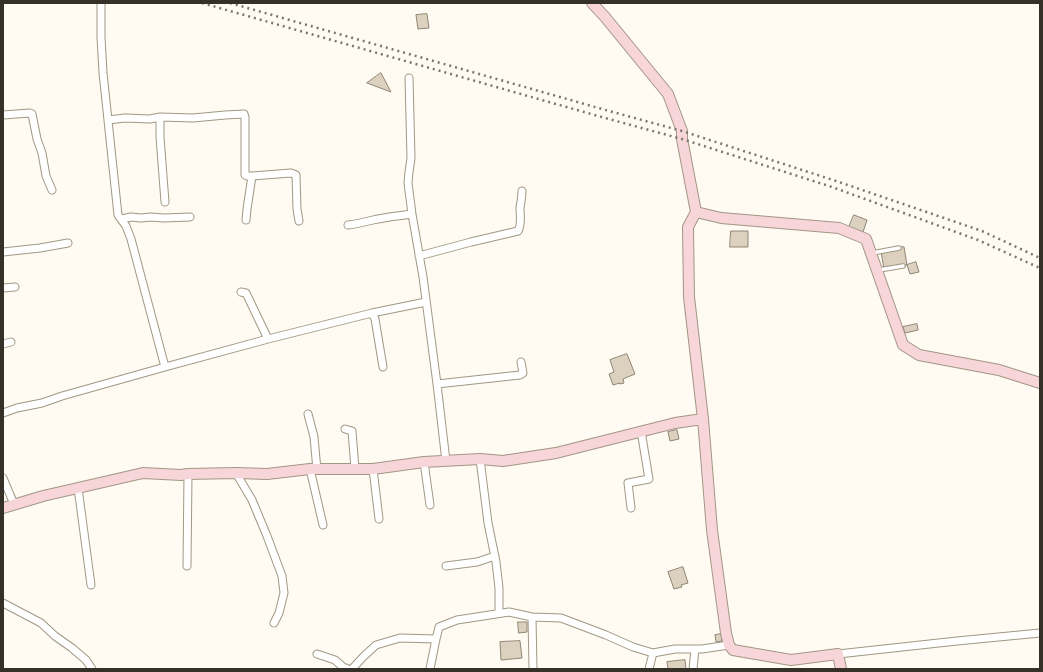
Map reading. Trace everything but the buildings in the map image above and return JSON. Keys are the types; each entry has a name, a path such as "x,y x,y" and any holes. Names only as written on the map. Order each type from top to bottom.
{"main road":[{"path":"592,3 668,94 682,130 682,139 696,212 688,227 689,297 703,419 712,530 726,633 729,645 734,650 791,660 838,654 841,669"},
{"path":"696,212 721,218 839,228 866,239 903,345 919,355 999,370 1040,383"},
{"path":"3,508 78,488 143,473 181,475 236,473 267,474 313,470 372,469 424,462 480,459 502,461 556,454 675,422 703,419"}],"street":[{"path":"101,3 103,73 118,215 126,226 165,367"},
{"path":"409,78 411,158 408,183 426,302 446,461"},
{"path":"3,115 32,114 46,176 52,190"},
{"path":"108,120 125,118 193,118 244,114 245,175 252,176 291,173 296,175 297,209 299,221"},
{"path":"160,118 160,137 166,202"},
{"path":"246,220 252,176"},
{"path":"419,256 520,230 522,190"},
{"path":"348,225 361,224 374,220 412,214"},
{"path":"122,220 131,217 190,217"},
{"path":"3,252 68,243"},
{"path":"3,288 15,287"},
{"path":"241,292 246,293 268,339"},
{"path":"3,413 268,339 372,313 426,302"},
{"path":"372,313 383,367"},
{"path":"3,344 11,342"},
{"path":"437,384 520,375 523,373 521,362"},
{"path":"308,414 314,436 313,470 324,525"},
{"path":"345,429 352,431 355,469"},
{"path":"631,508 628,483 650,480 641,431"},
{"path":"480,459 488,523 495,556 499,588 499,613"},
{"path":"424,462 430,505"},
{"path":"372,469 379,519"},
{"path":"236,473 252,500 282,576 284,593 279,613 274,623"},
{"path":"187,566 188,474"},
{"path":"3,478 14,504"},
{"path":"78,488 90,585"},
{"path":"446,566 472,563 495,556"},
{"path":"3,603 41,623 86,660 92,669"},
{"path":"430,669 439,627 457,620 509,612 532,618 561,618 633,647 653,653 675,649 695,649 729,645"},
{"path":"532,618 533,669"},
{"path":"838,654 957,641 1040,634"},
{"path":"352,669 363,656 376,645 400,638 436,639"},
{"path":"693,669 695,649"},
{"path":"649,669 653,653"},
{"path":"318,654 335,660 343,667 348,669"}],"lane":[{"path":"871,253 899,248"},
{"path":"877,271 903,266"}],"railway":[{"path":"202,3 682,139 832,187 978,240 1040,268"},
{"path":"230,3 682,131 836,181 982,231 1040,258"}]}
